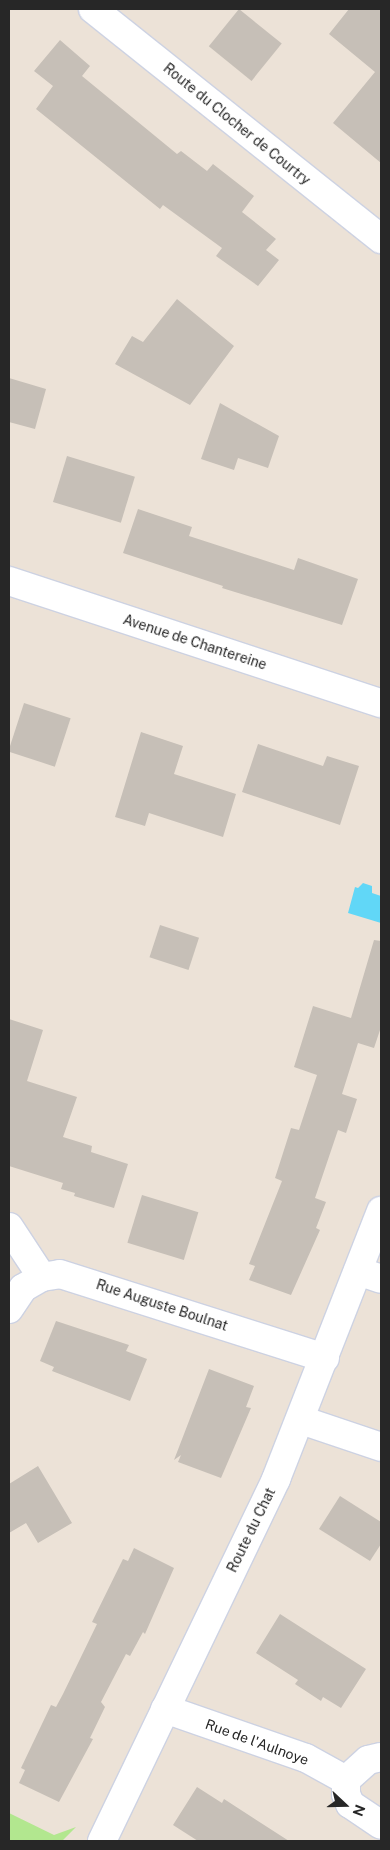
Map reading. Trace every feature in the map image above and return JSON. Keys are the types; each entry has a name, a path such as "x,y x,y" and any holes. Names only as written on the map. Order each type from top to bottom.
{"street":[{"name":"Route du Clocher de Courtry","path":"93,9 381,239"},
{"name":"Avenue de Chantereine","path":"9,581 381,703"},
{"name":"Route du Chat","path":"102,1841 276,1479 324,1358 370,1275 381,1211"},
{"path":"9,1227 42,1277"},
{"name":"Rue Auguste Boulnat","path":"9,1309 23,1288 42,1277 60,1274 77,1277 324,1358"},
{"path":"301,1420 381,1447"},
{"name":"Rue de l'Aulnoye","path":"165,1709 306,1758 346,1780"},
{"path":"381,1757 368,1760 346,1780 346,1794 350,1804 381,1824"}],"green space":[{"path":"9,1813 54,1835 76,1827 62,1841 9,1841"}],"water":[{"path":"363,883 372,886 372,893 381,896 381,923 348,913 355,887 358,888"}],"building":[{"path":"239,9 282,44 252,81 209,46"},
{"path":"349,9 381,9 381,163 333,123 375,72 329,34"},
{"path":"60,40 90,66 82,76 177,154 181,151 207,171 213,164 254,196 242,212 276,239 266,250 279,260 258,286 216,256 222,248 163,205 160,209 36,109 53,86 34,71"},
{"path":"177,299 234,346 190,405 115,364 132,336 143,342"},
{"path":"9,378 46,389 35,429 9,422"},
{"path":"220,403 279,436 268,468 238,458 234,470 201,459"},
{"path":"67,456 135,477 121,523 53,502"},
{"path":"138,509 192,527 189,536 294,570 298,558 358,579 342,625 222,588 223,586 123,553"},
{"path":"24,703 71,718 55,767 9,752"},
{"path":"141,732 183,746 174,774 236,794 223,837 149,813 145,826 115,817"},
{"path":"258,744 323,766 327,756 359,766 340,825 242,792"},
{"path":"160,925 199,938 188,970 149,957"},
{"path":"374,940 381,941 381,1027 374,1048 358,1043 342,1094 357,1099 346,1133 338,1130 315,1198 326,1202 316,1228 320,1230 291,1295 249,1280 255,1266 249,1264 282,1181 275,1178 291,1128 299,1130 317,1075 294,1067 313,1006 351,1018"},
{"path":"9,1019 43,1030 27,1081 77,1097 63,1137 92,1146 91,1152 128,1164 114,1208 74,1196 75,1193 61,1189 63,1183 9,1166"},
{"path":"142,1195 198,1212 184,1260 127,1243"},
{"path":"56,1321 129,1345 126,1351 147,1359 130,1401 52,1371 54,1367 40,1361"},
{"path":"209,1369 254,1386 246,1407 251,1408 221,1478 178,1462 181,1455 174,1460"},
{"path":"38,1466 72,1523 38,1543 26,1523 9,1533 9,1484"},
{"path":"340,1496 381,1522 381,1544 370,1561 319,1529"},
{"path":"134,1548 174,1568 145,1634 143,1632 130,1656 126,1654 101,1702 105,1707 90,1738 93,1739 59,1802 19,1783 25,1770 21,1768 51,1705 56,1707 63,1694 97,1624 92,1622 123,1559 128,1561"},
{"path":"280,1614 366,1669 341,1708 323,1697 321,1701 295,1684 298,1680 256,1653"},
{"path":"197,1787 222,1803 224,1799 289,1841 198,1841 173,1825"}]}
